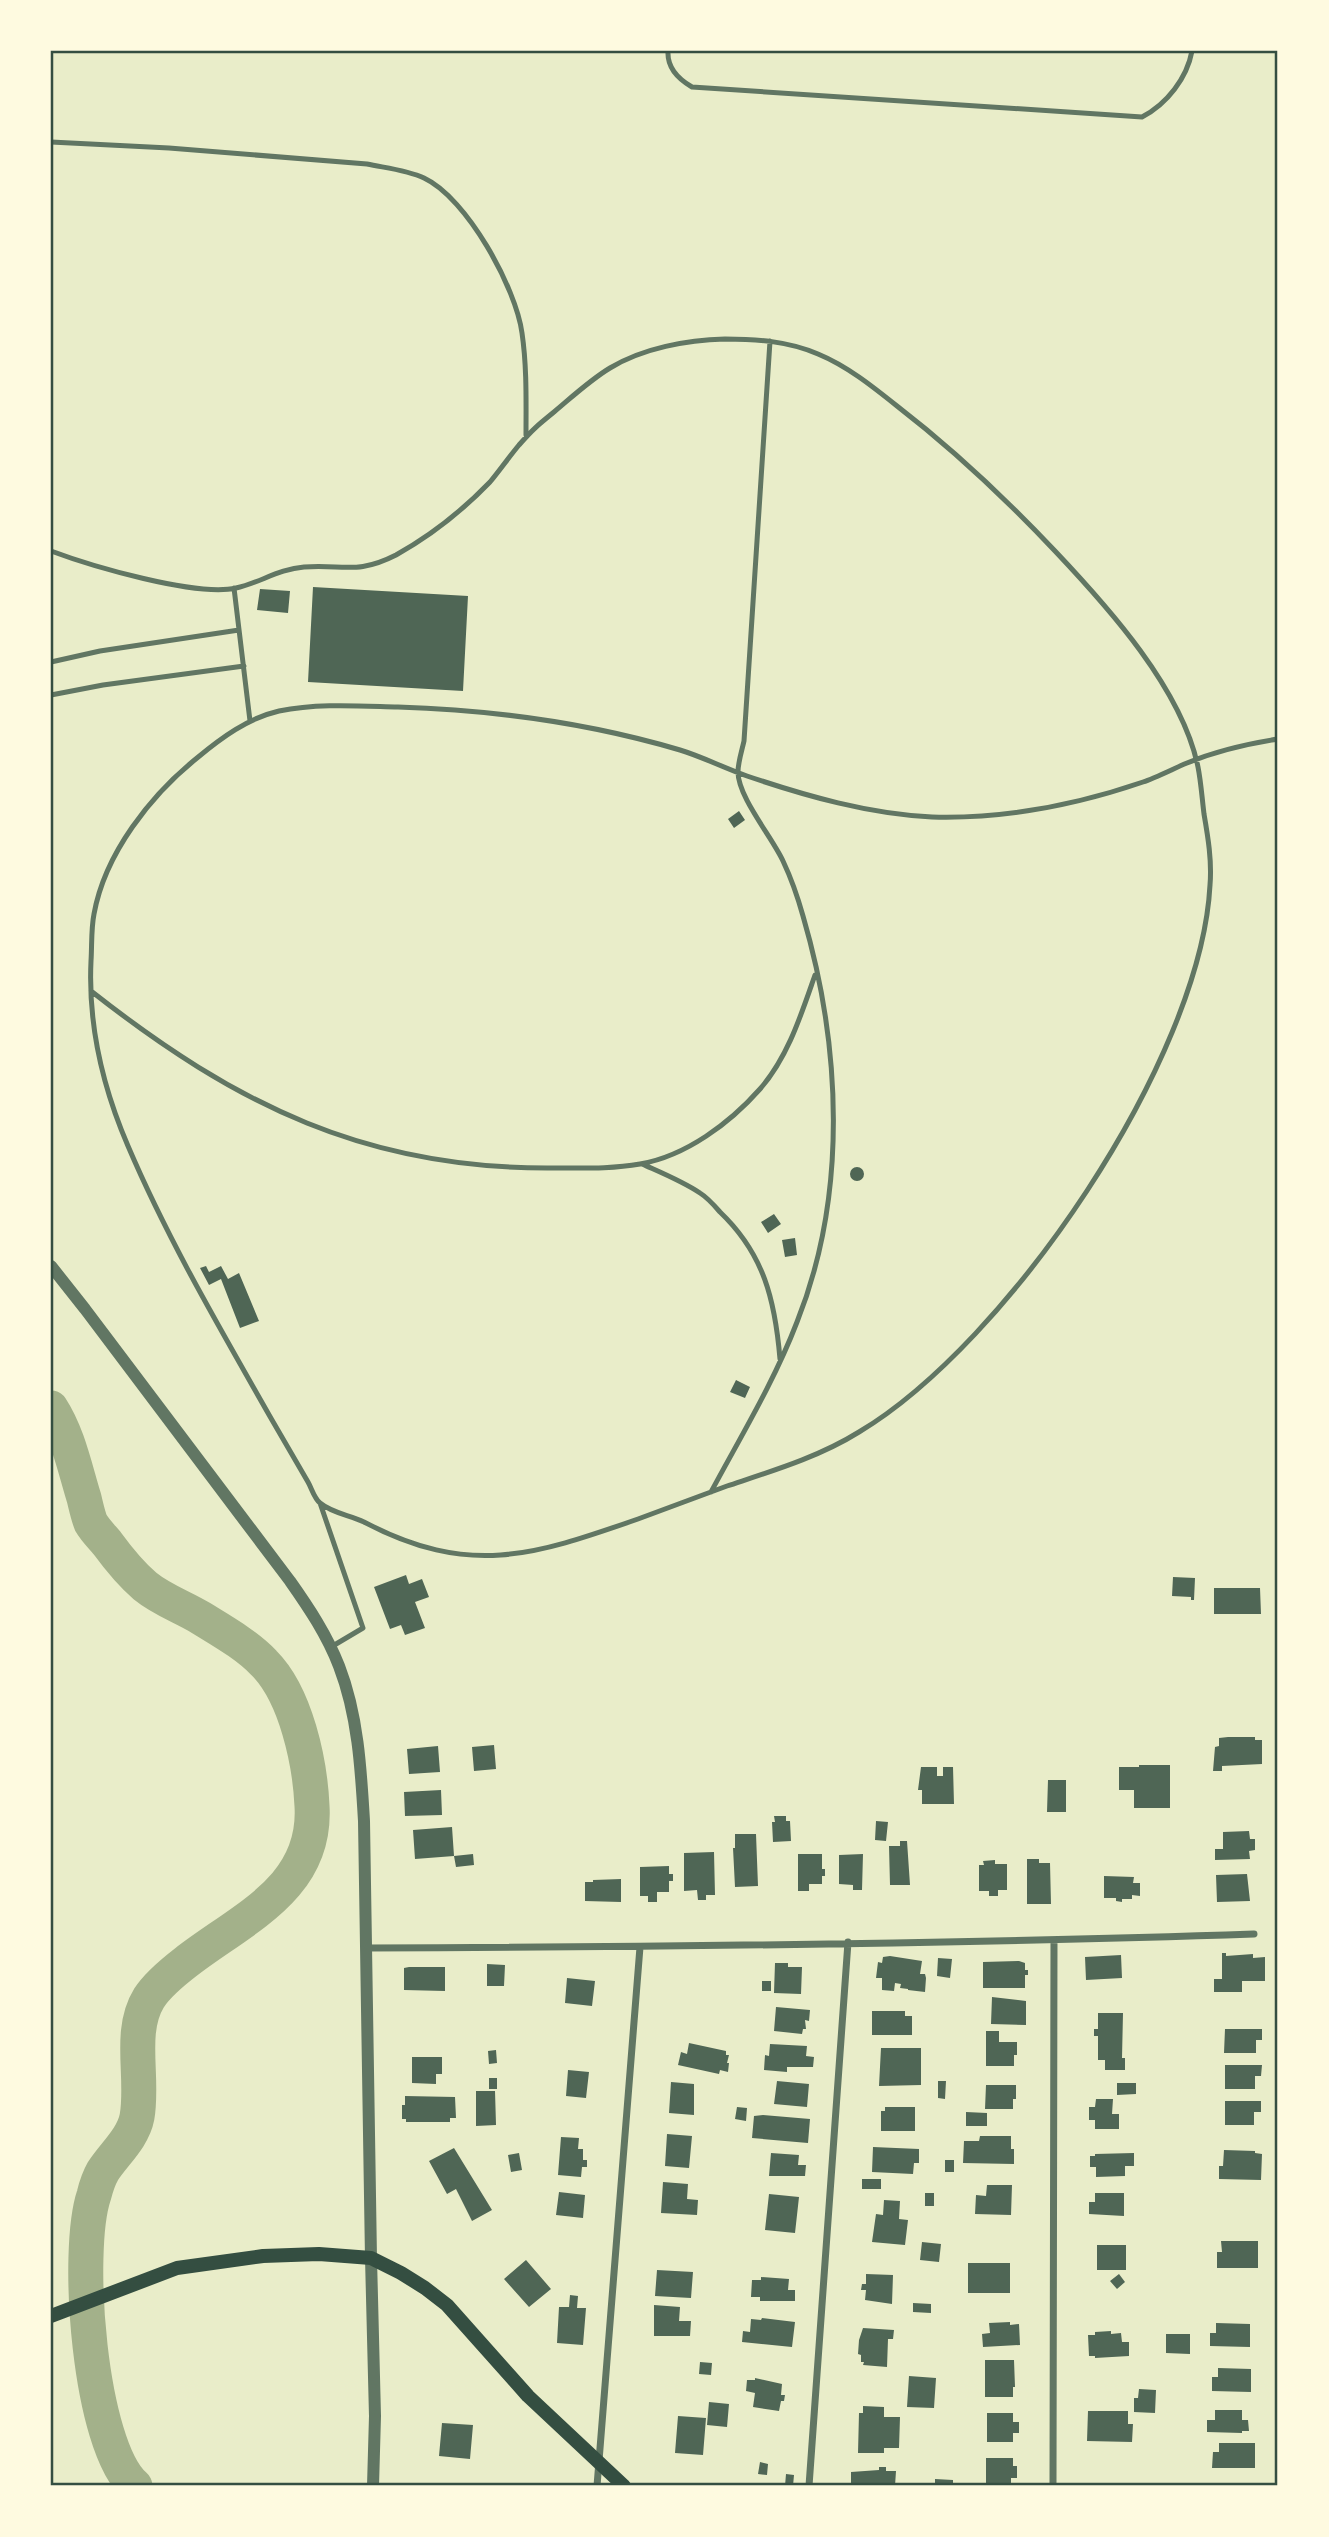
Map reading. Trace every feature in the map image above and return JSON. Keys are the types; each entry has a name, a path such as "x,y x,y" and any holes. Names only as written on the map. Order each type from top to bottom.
{"main road":[{"path":"51,2316 177,2268 263,2256 319,2254 371,2259 417,2283 447,2305 528,2396 624,2486"}],"street":[{"path":"51,1266 290,1581 317,1620 331,1647 346,1690 359,1752 364,1821 375,2416 373,2486"},
{"path":"366,1948 640,1947 1254,1934"},
{"path":"1053,2486 1054,1940"},
{"path":"809,2486 848,1942"},
{"path":"597,2486 640,1947"}],"lane":[{"path":"668,51 667,58 673,71 692,87 1143,117 1166,101 1178,85 1194,52"},
{"path":"51,142 169,148 367,164 425,178 456,204 478,232 513,297 522,332 526,435"},
{"path":"51,551 78,561 207,589 248,586 293,567 350,569 377,565 428,535 472,500 498,473 526,435 610,368 634,357 695,340 770,341 807,348 864,380 973,468 1101,600 1143,653 1167,693 1197,758 1209,845 1210,886 1205,923 1195,968 1181,1011 1154,1074 1119,1139 1080,1202 992,1315 919,1389 856,1434 821,1452 629,1522 533,1552 475,1556 445,1553 381,1532 351,1514 320,1503"},
{"path":"711,1492 757,1410 799,1319 826,1215 831,1163 834,1092 828,1037 803,916 784,862 745,796 738,773 744,741 770,341"},
{"path":"234,588 250,721"},
{"path":"51,662 239,630"},
{"path":"51,695 103,685 244,666"},
{"path":"331,1647 363,1628 320,1503 229,1348 178,1254 111,1107 99,1055 90,990 93,915 105,878 125,839 149,806 182,769 250,721 284,710 339,706 453,709 548,720 627,737 686,752 738,773 841,804 932,817 977,816 1027,811 1083,799 1146,781 1197,758 1232,747 1278,739"},
{"path":"90,990 140,1030 198,1067 288,1117 335,1136 425,1159 478,1166 602,1168 642,1164 673,1153 703,1138 743,1106 761,1088 776,1067 796,1030 816,972"},
{"path":"642,1164 703,1195 746,1241 761,1267 771,1294 777,1322 780,1363"}],"building":[{"path":"313,587 468,596 463,691 308,682"},
{"path":"260,589 290,591 288,613 257,610"},
{"path":"739,811 745,820 734,828 728,819"},
{"path":"854,1167 860,1167 864,1174 860,1181 854,1181 850,1177 850,1171"},
{"path":"774,1214 781,1224 768,1233 761,1222"},
{"path":"795,1238 797,1255 785,1257 782,1240"},
{"path":"206,1266 209,1272 221,1266 228,1279 239,1273 259,1321 240,1328 221,1279 209,1285 200,1268"},
{"path":"736,1380 750,1387 745,1398 730,1392"},
{"path":"406,1575 409,1584 422,1579 429,1597 415,1602 425,1628 405,1635 401,1625 390,1629 374,1587"},
{"path":"1173,1577 1195,1578 1194,1600 1191,1600 1191,1597 1172,1596"},
{"path":"1214,1588 1260,1588 1261,1614 1214,1614"},
{"path":"1255,1737 1255,1740 1262,1740 1262,1764 1222,1766 1222,1771 1213,1771 1215,1747 1219,1746 1219,1738"},
{"path":"494,1745 496,1769 474,1771 472,1747"},
{"path":"438,1746 440,1772 409,1774 407,1749"},
{"path":"1170,1765 1170,1808 1134,1808 1134,1790 1119,1790 1119,1767"},
{"path":"921,1767 937,1767 937,1776 943,1776 943,1767 953,1767 954,1804 922,1804 922,1790 918,1790"},
{"path":"1048,1780 1066,1780 1066,1812 1047,1812"},
{"path":"441,1790 442,1815 405,1816 404,1792"},
{"path":"774,1816 786,1816 786,1821 790,1821 791,1841 773,1842"},
{"path":"876,1821 888,1822 886,1841 875,1840"},
{"path":"452,1827 454,1856 415,1859 413,1830"},
{"path":"1249,1831 1250,1839 1255,1839 1255,1850 1249,1851 1250,1859 1215,1860 1215,1849 1223,1849 1223,1832"},
{"path":"735,1834 756,1834 758,1886 735,1887"},
{"path":"900,1841 907,1841 910,1885 890,1885 889,1846 900,1846"},
{"path":"714,1852 715,1895 706,1895 706,1900 698,1900 697,1890 684,1891 684,1853"},
{"path":"473,1854 474,1865 456,1867 454,1856"},
{"path":"798,1854 822,1854 825,1876 822,1876 822,1884 809,1884 809,1891 798,1891"},
{"path":"863,1854 862,1890 853,1890 853,1885 839,1884 839,1855"},
{"path":"1027,1859 1050,1863 1051,1904 1027,1904"},
{"path":"995,1860 995,1864 1007,1864 1007,1890 998,1890 998,1896 989,1896 989,1891 979,1891 979,1865 984,1865 983,1861"},
{"path":"669,1866 673,1881 669,1881 669,1892 657,1892 657,1902 648,1902 648,1896 640,1896 640,1867"},
{"path":"1247,1874 1250,1901 1217,1902 1216,1875"},
{"path":"1104,1876 1134,1877 1133,1883 1140,1883 1140,1896 1132,1895 1132,1899 1122,1899 1122,1902 1116,1901 1116,1898 1104,1898"},
{"path":"621,1879 621,1902 585,1901 585,1882"},
{"path":"1222,1953 1226,1953 1226,1956 1253,1954 1253,1958 1265,1957 1265,1981 1242,1981 1242,1992 1214,1992 1214,1979 1222,1979"},
{"path":"1121,1955 1122,1978 1086,1980 1085,1957"},
{"path":"883,1957 922,1961 920,1974 925,1974 925,1992 900,1988 901,1984 895,1983 894,1991 882,1990 882,1978 876,1978 878,1962 882,1963"},
{"path":"938,1958 952,1959 950,1978 937,1976"},
{"path":"983,1962 1025,1963 1025,1970 1028,1970 1028,1975 1025,1975 1025,1988 983,1988"},
{"path":"775,1963 802,1967 801,1994 774,1993"},
{"path":"487,1964 505,1965 504,1986 487,1986"},
{"path":"445,1967 445,1991 404,1990 404,1968"},
{"path":"567,1978 595,1981 592,2006 565,2003"},
{"path":"762,1981 771,1981 771,1991 762,1991"},
{"path":"992,1997 1026,2001 1026,2025 991,2024"},
{"path":"776,2007 810,2010 809,2021 805,2020 806,2029 803,2029 802,2034 774,2031"},
{"path":"872,2011 905,2011 905,2016 912,2016 912,2035 872,2035"},
{"path":"1098,2013 1123,2013 1122,2058 1125,2058 1125,2070 1105,2070 1105,2060 1098,2060 1098,2036 1094,2036 1094,2029 1098,2029"},
{"path":"1225,2029 1262,2029 1262,2040 1256,2040 1256,2053 1224,2053"},
{"path":"986,2031 999,2031 999,2042 1017,2042 1014,2066 986,2066"},
{"path":"689,2043 726,2051 726,2055 729,2055 728,2072 720,2070 719,2074 678,2065 681,2052 687,2054"},
{"path":"770,2044 807,2046 806,2056 814,2057 813,2067 787,2067 787,2072 764,2070 765,2055 769,2056"},
{"path":"881,2048 921,2048 921,2085 879,2086"},
{"path":"496,2050 497,2063 489,2064 488,2051"},
{"path":"412,2057 442,2057 442,2074 436,2074 436,2084 412,2083"},
{"path":"1225,2065 1262,2065 1261,2076 1255,2076 1255,2089 1225,2089"},
{"path":"568,2070 589,2072 586,2098 566,2096"},
{"path":"489,2078 497,2078 497,2089 489,2089"},
{"path":"777,2081 809,2084 807,2107 774,2104"},
{"path":"938,2081 946,2081 945,2099 938,2098"},
{"path":"671,2082 694,2084 694,2115 669,2113"},
{"path":"1117,2083 1136,2083 1136,2094 1117,2095"},
{"path":"986,2085 1016,2085 1013,2109 985,2109"},
{"path":"476,2091 495,2091 496,2125 476,2126"},
{"path":"405,2096 455,2097 456,2118 450,2118 450,2122 406,2122 406,2119 402,2119"},
{"path":"1096,2099 1113,2099 1112,2114 1119,2114 1119,2129 1095,2129 1095,2120 1089,2120 1089,2107 1095,2107"},
{"path":"1225,2101 1261,2101 1261,2112 1254,2112 1254,2125 1225,2125"},
{"path":"737,2107 747,2108 746,2121 735,2119"},
{"path":"885,2107 915,2107 915,2131 881,2131 881,2111 885,2111"},
{"path":"966,2112 987,2113 987,2126 966,2126"},
{"path":"754,2116 810,2119 808,2143 752,2138"},
{"path":"667,2134 692,2136 689,2168 665,2166"},
{"path":"980,2136 1011,2136 1014,2164 963,2163 964,2141 979,2141"},
{"path":"561,2137 579,2138 578,2149 583,2149 583,2160 587,2160 587,2167 582,2167 581,2177 558,2175"},
{"path":"873,2147 919,2149 919,2163 914,2163 913,2174 872,2172"},
{"path":"454,2148 492,2210 472,2221 456,2189 447,2194 429,2161"},
{"path":"1224,2150 1255,2151 1262,2154 1261,2180 1219,2179 1219,2166 1223,2166"},
{"path":"519,2153 522,2170 511,2172 508,2155"},
{"path":"771,2153 799,2155 798,2165 806,2165 805,2176 769,2176"},
{"path":"1134,2153 1134,2166 1125,2166 1125,2176 1096,2177 1096,2167 1090,2167 1090,2156 1095,2154"},
{"path":"945,2160 954,2160 954,2172 945,2172"},
{"path":"862,2179 881,2179 881,2189 862,2189"},
{"path":"663,2182 688,2184 687,2199 698,2200 697,2215 661,2213"},
{"path":"987,2185 1012,2185 1011,2215 975,2214 976,2195 986,2196"},
{"path":"559,2192 585,2195 583,2218 556,2215"},
{"path":"925,2193 934,2193 934,2206 925,2206"},
{"path":"1095,2193 1124,2193 1124,2216 1089,2214 1089,2202 1095,2202"},
{"path":"769,2194 799,2197 795,2233 765,2230"},
{"path":"884,2200 900,2201 899,2219 908,2220 905,2245 872,2242 876,2214 883,2215"},
{"path":"1221,2241 1258,2241 1258,2268 1217,2268 1217,2252 1222,2252"},
{"path":"922,2242 941,2244 939,2262 920,2260"},
{"path":"1097,2245 1126,2245 1126,2270 1097,2270"},
{"path":"526,2260 551,2289 529,2307 504,2279"},
{"path":"968,2263 1010,2263 1010,2293 968,2293"},
{"path":"657,2270 693,2272 691,2298 655,2296"},
{"path":"866,2274 893,2275 892,2304 865,2300 866,2290 861,2290 862,2284 866,2284"},
{"path":"1119,2274 1125,2282 1117,2289 1110,2281"},
{"path":"761,2277 789,2279 788,2290 795,2290 795,2301 760,2301 760,2297 751,2297 752,2280 761,2280"},
{"path":"570,2295 578,2296 577,2308 586,2308 583,2345 557,2343 559,2307 569,2307"},
{"path":"913,2303 931,2304 931,2313 913,2312"},
{"path":"654,2305 680,2307 679,2321 691,2321 690,2336 654,2336"},
{"path":"751,2319 795,2322 792,2347 742,2342 743,2331 750,2332"},
{"path":"1010,2322 1010,2325 1019,2324 1020,2345 983,2347 982,2334 990,2333 989,2323"},
{"path":"1216,2323 1250,2324 1250,2347 1210,2346 1210,2333 1216,2333"},
{"path":"863,2328 894,2330 893,2339 888,2339 887,2367 863,2365 864,2362 861,2362 861,2355 858,2354"},
{"path":"1111,2331 1111,2334 1121,2333 1122,2342 1129,2342 1129,2356 1089,2356 1088,2335"},
{"path":"1166,2334 1190,2334 1190,2354 1166,2353"},
{"path":"985,2360 1014,2360 1013,2397 985,2397"},
{"path":"700,2362 712,2363 711,2375 699,2374"},
{"path":"1218,2368 1251,2369 1251,2392 1212,2391 1212,2377 1218,2377"},
{"path":"909,2376 936,2378 934,2408 907,2407"},
{"path":"755,2378 782,2384 781,2395 785,2395 779,2411 753,2407 755,2393 746,2391 747,2380"},
{"path":"1139,2389 1156,2390 1155,2413 1134,2412 1134,2398 1138,2398"},
{"path":"709,2402 729,2404 727,2427 707,2425"},
{"path":"863,2406 884,2407 884,2417 900,2417 899,2448 884,2448 884,2453 858,2453 859,2413 863,2413"},
{"path":"1215,2410 1242,2410 1242,2420 1248,2420 1249,2431 1207,2432 1207,2420 1215,2420"},
{"path":"1088,2411 1128,2411 1128,2424 1133,2424 1132,2442 1087,2441"},
{"path":"987,2413 1013,2413 1013,2422 1019,2422 1019,2433 1013,2433 1013,2442 987,2442"},
{"path":"678,2416 706,2418 703,2455 675,2453"},
{"path":"442,2423 473,2425 470,2459 439,2456"},
{"path":"1219,2443 1255,2443 1255,2468 1212,2468 1213,2452 1219,2452"},
{"path":"986,2458 1013,2458 1013,2466 1017,2466 1017,2478 1011,2478 1011,2486 986,2486"},
{"path":"760,2462 768,2464 767,2475 758,2474"},
{"path":"879,2467 886,2467 886,2471 896,2471 895,2486 859,2486 859,2483 851,2483 851,2472 879,2470"},
{"path":"786,2474 794,2475 793,2486 785,2486"},
{"path":"935,2479 953,2480 953,2486 935,2486"}],"waterway":[{"path":"51,1408 67,1440 91,1523 120,1560 152,1591 242,1644 257,1656 275,1677 293,1711 311,1789 310,1835 302,1859 289,1880 272,1899 251,1916 171,1974 149,1998 139,2025 139,2102 135,2125 103,2171 94,2195 88,2222 86,2258 90,2346 107,2432 119,2464 135,2486"}]}
